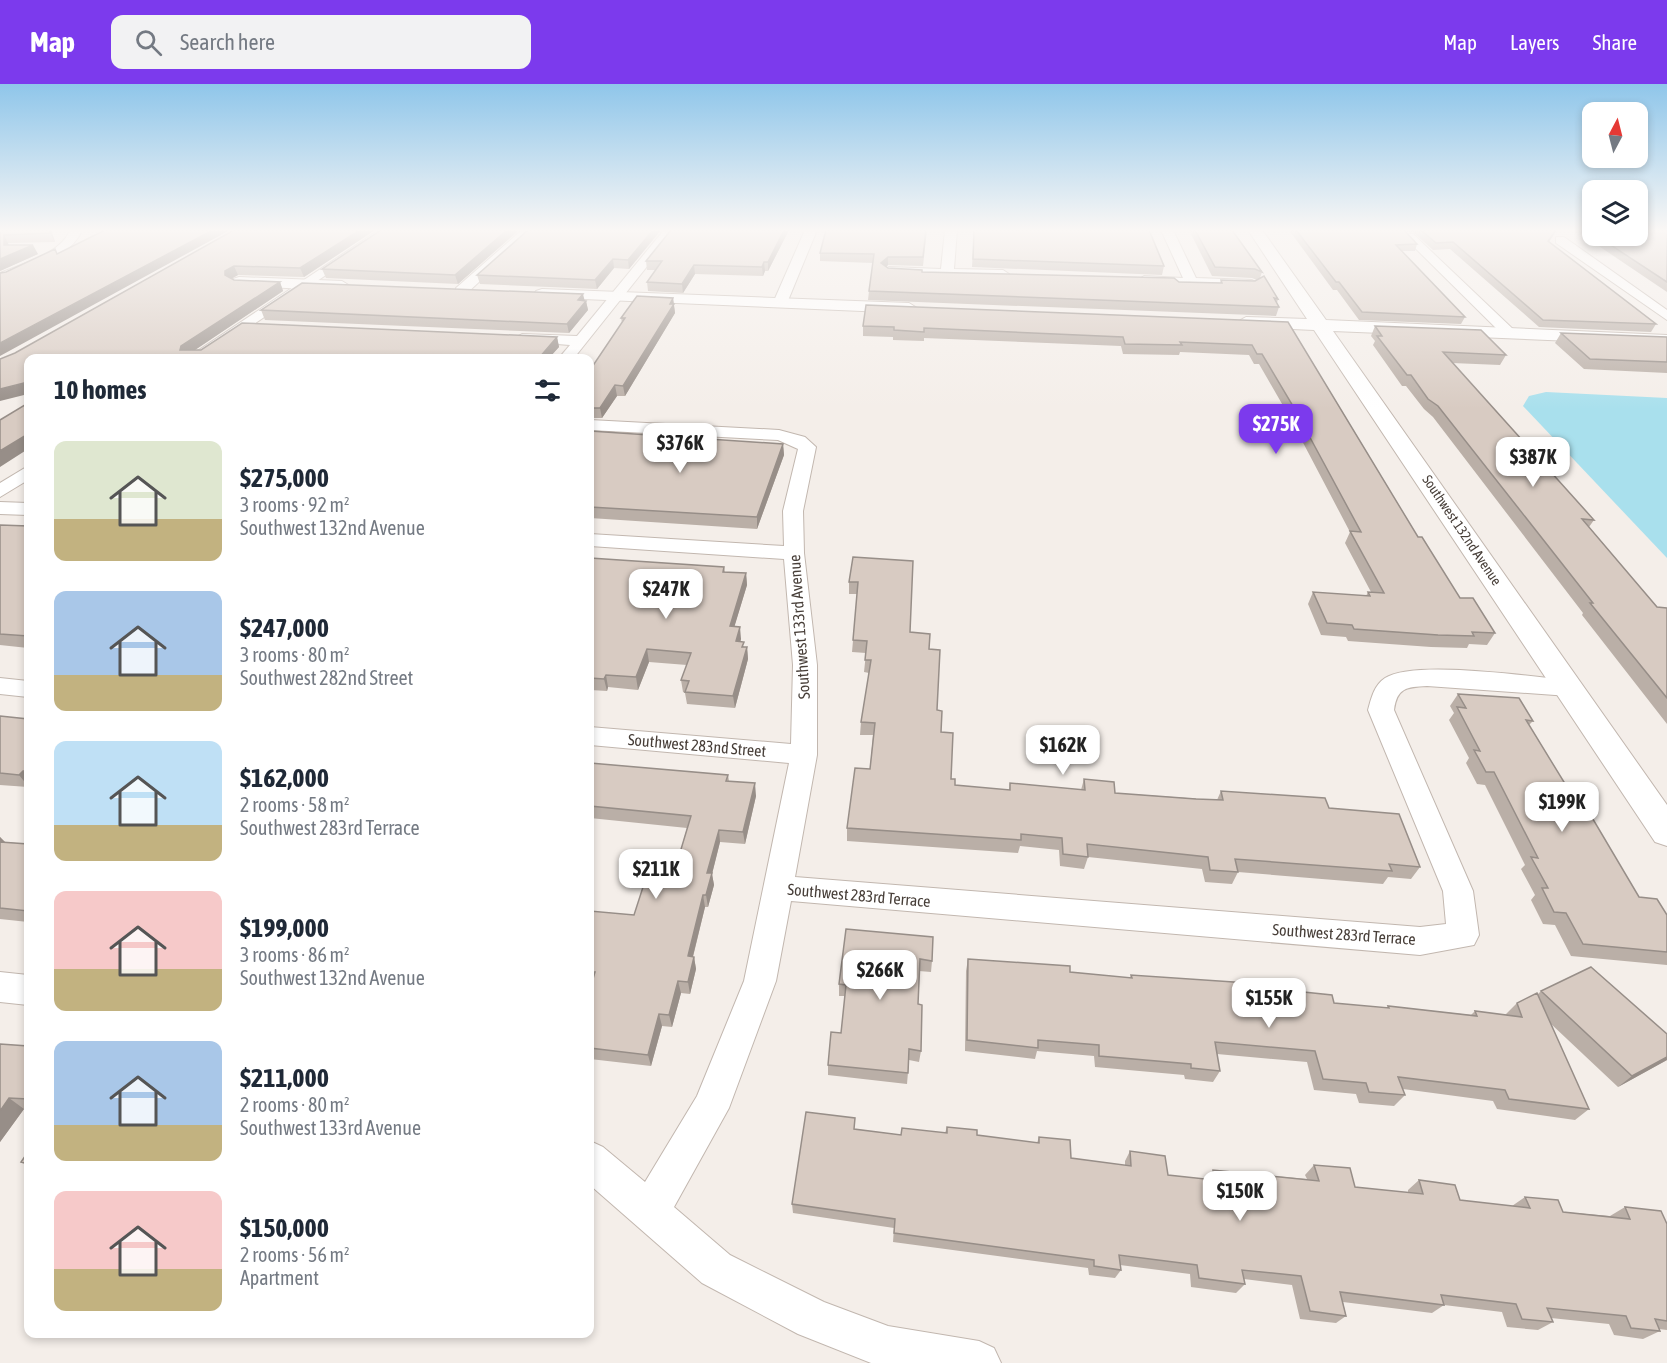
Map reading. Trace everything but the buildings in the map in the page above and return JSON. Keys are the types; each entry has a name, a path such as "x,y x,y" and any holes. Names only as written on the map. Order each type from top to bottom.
{"street":[{"path":"201,354 296,290"},
{"path":"570,354 623,290"},
{"path":"780,303 786,290"},
{"name":"Southwest 132nd Avenue","path":"1297,290 1667,832"},
{"path":"1464,290 1510,334"},
{"path":"1630,290 1667,316"},
{"path":"455,291 483,292"},
{"path":"528,293 929,309"},
{"path":"1224,321 1667,340"},
{"path":"243,326 266,327"},
{"path":"510,338 580,341"},
{"name":"Southwest 133rd Avenue","path":"594,425 779,435 799,441 807,447 793,512 794,553 805,665 804,754 760,981 711,1108 650,1211"},
{"path":"0,491 24,475"},
{"path":"0,508 24,509"},
{"path":"594,540 794,553"},
{"name":"Southwest 283rd Terrace","path":"778,888 1420,941 1463,935 1458,891 1381,710 1385,692 1397,681 1425,679 1569,688"},
{"path":"0,686 24,688"},
{"name":"Southwest 283nd Street","path":"594,736 804,754"},
{"path":"0,987 24,990"},
{"path":"594,1163 716,1269 813,1319 888,1348 979,1363"}],"water":[{"path":"1546,392 1667,398 1667,558 1523,406 1529,396"}]}
